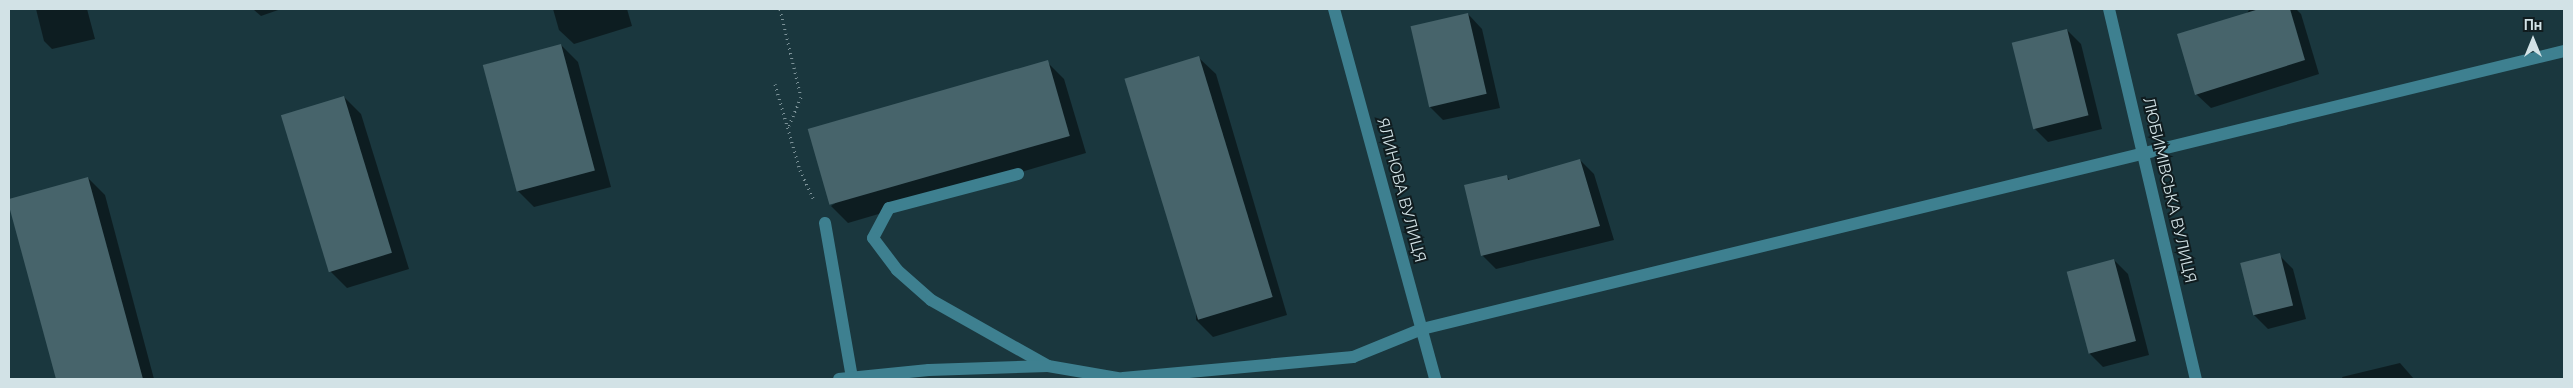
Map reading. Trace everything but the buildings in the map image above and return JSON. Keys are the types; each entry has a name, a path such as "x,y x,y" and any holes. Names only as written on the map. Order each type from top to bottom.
{"street":[{"name":"ЯЛИНОВА ВУЛИЦЯ","path":"1334,9 1435,379"},
{"name":"ЛЮБИМІВСЬКА ВУЛИЦЯ","path":"2109,9 2196,379"},
{"path":"825,223 845,379 929,370 1048,366 1123,379 1353,357 1422,330 2144,156 2564,51"},
{"path":"1018,174 889,208 873,238 897,270 931,300 1048,366"}],"path":[{"path":"780,9 801,97 788,128"},
{"path":"775,84 800,170 825,223"}]}
